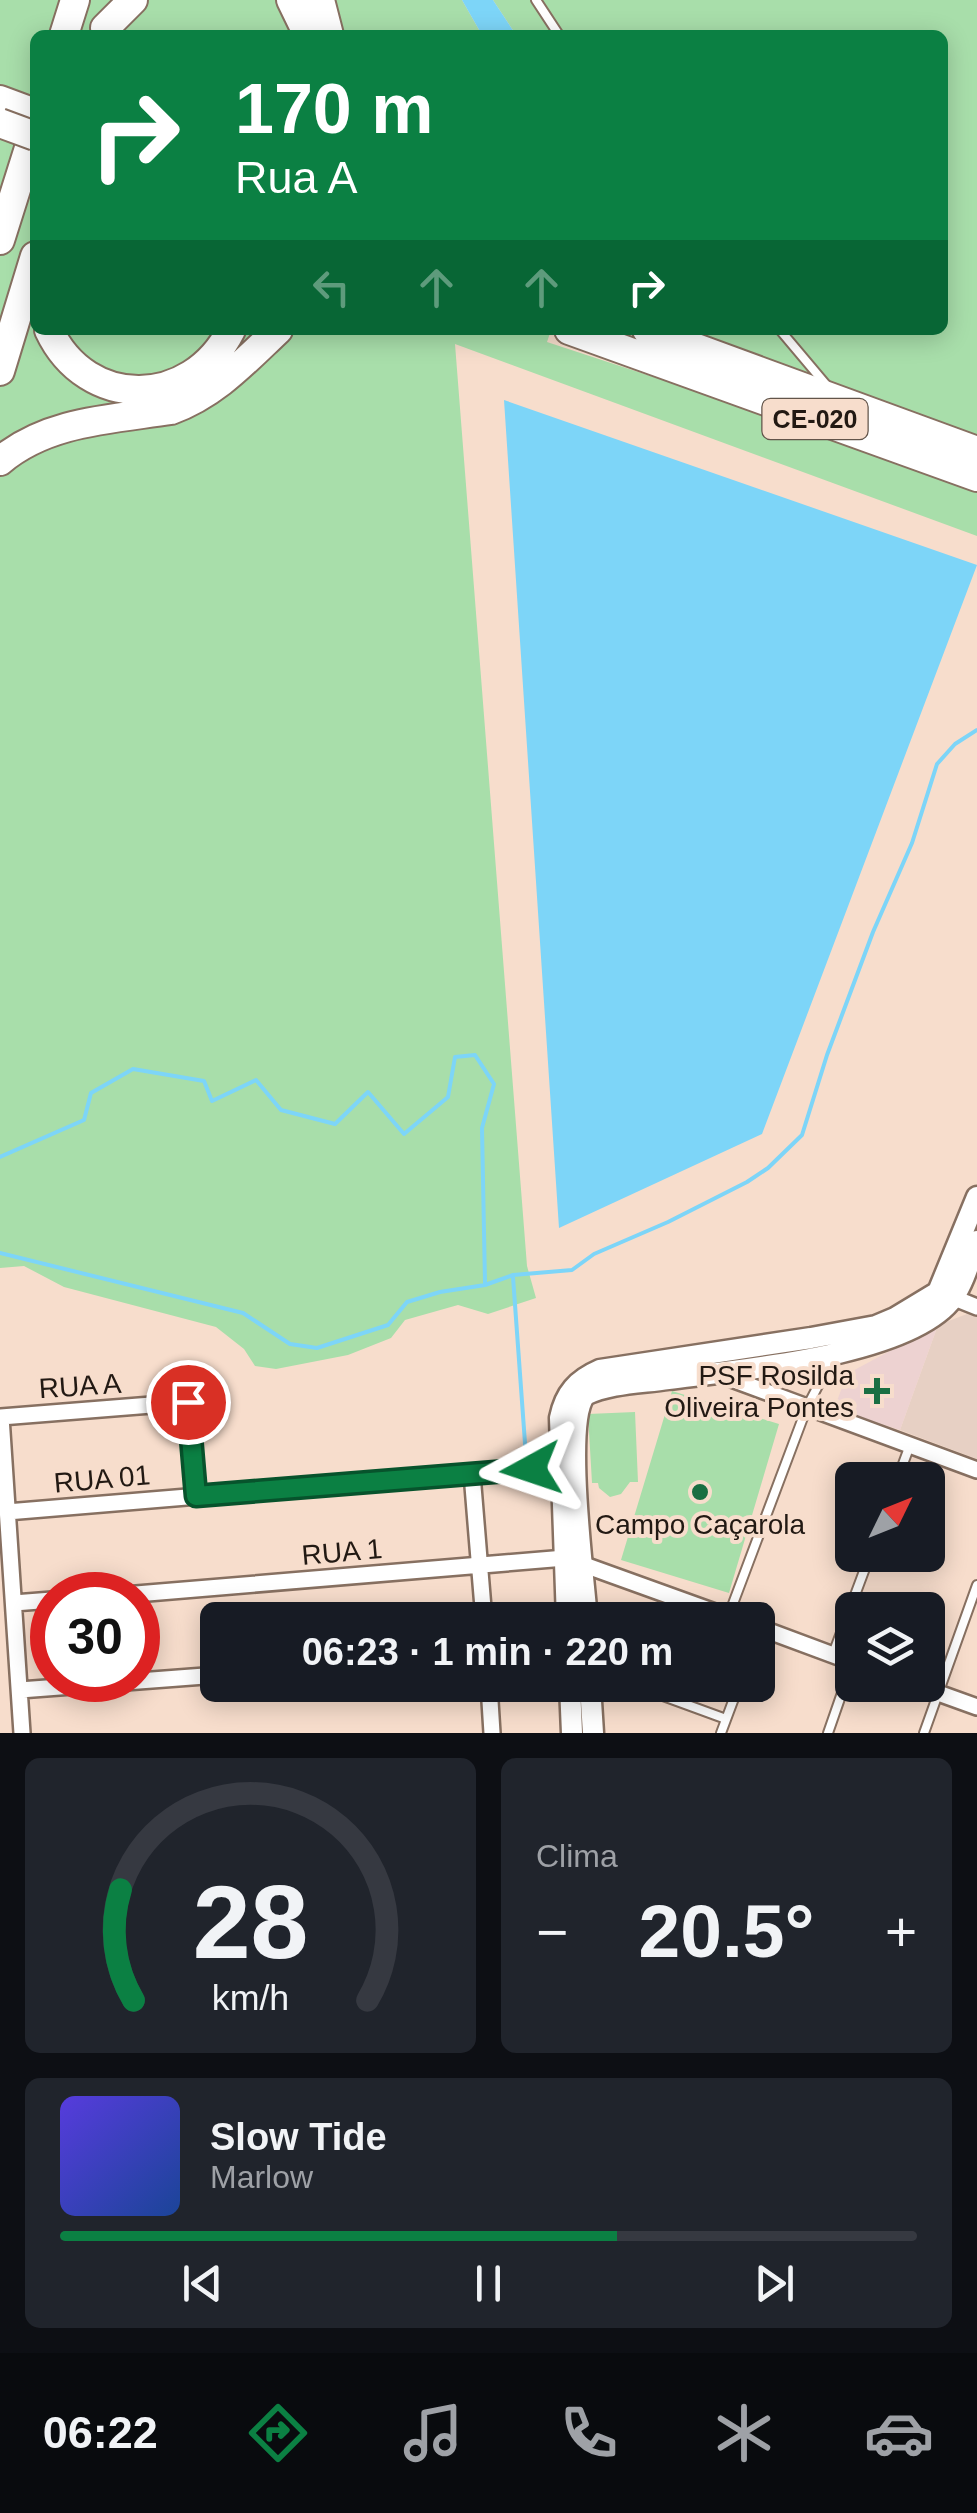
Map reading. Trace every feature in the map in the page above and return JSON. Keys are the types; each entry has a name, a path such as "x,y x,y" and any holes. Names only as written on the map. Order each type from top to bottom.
{"highway":[{"path":"105,30 114,0"},
{"path":"106,30 133,0"},
{"path":"291,0 306,30"},
{"path":"320,0 329,30"},
{"path":"65,30 74,1"},
{"path":"0,100 30,111"},
{"path":"0,124 30,134"},
{"path":"2,231 30,144"},
{"path":"0,370 30,272"},
{"path":"52,335 60,352 80,371 125,390 153,390 191,376 218,352 227,335"},
{"path":"0,461 32,438 53,430 188,404 224,382 273,335"},
{"name":"CE-020","path":"583,335 977,477"},
{"name":"CE-020","path":"662,335 977,451"}],"street":[{"path":"946,1295 977,1197"},
{"path":"573,1399 594,1390 872,1346 932,1317 977,1241"},
{"path":"578,1602 560,1466 560,1418 586,1376 600,1370 876,1326 946,1295 977,1307"},
{"path":"716,1373 977,1470"},
{"path":"573,1399 574,1561"},
{"name":"RUA A","path":"1,1417 188,1402 196,1496"},
{"path":"1,1417 22,1733"},
{"name":"RUA 01","path":"7,1512 560,1466"},
{"path":"472,1474 483,1602"},
{"path":"574,1561 688,1602"},
{"name":"RUA 1","path":"160,1592 480,1565 574,1561"},
{"path":"14,1603 30,1602"},
{"path":"775,1634 833,1655"},
{"path":"20,1690 200,1676"},
{"path":"945,1696 977,1707"},
{"path":"490,1702 492,1733"},
{"path":"571,1702 572,1733"},
{"path":"591,1702 593,1733"}],"lane":[{"path":"536,0 556,30"},
{"path":"784,335 837,398"},
{"path":"739,1602 807,1407 835,1353"},
{"path":"904,1462 910,1445"},
{"path":"833,1655 864,1572"},
{"path":"945,1674 977,1585"},
{"path":"680,1702 726,1719"},
{"path":"721,1733 733,1702"},
{"path":"828,1733 839,1702"},
{"path":"924,1733 935,1702"}],"shaded area":[{"path":"967,1314 977,1317 977,1459 900,1430 938,1325"},
{"name":"PSF Rosilda Oliveira Pontes","path":"938,1325 900,1430 834,1409 847,1374"}],"green space":[{"path":"0,0 462,0 479,30 30,30 30,335 549,335 547,342 690,389 703,388 977,487 977,536 455,344 527,1266 536,1298 488,1314 458,1305 405,1320 391,1338 348,1355 276,1369 255,1366 244,1349 216,1327 64,1287 24,1266 0,1268"},
{"path":"493,0 977,0 977,437 793,372 704,335 948,335 948,30 513,30"},
{"name":"Campo Caçarola","path":"672,1391 779,1424 729,1593 621,1560"},
{"path":"635,1412 638,1482 630,1482 621,1494 610,1497 598,1483 592,1483 588,1414"}],"water":[{"path":"462,0 493,0 513,30 479,30"},
{"path":"504,400 977,565 762,1134 559,1228"}],"waterway":[{"path":"0,1253 243,1313 290,1344 317,1348 388,1325 407,1302 513,1275 572,1270 594,1254 747,1182 802,1135 827,1055 873,932 912,843 937,764 955,744 977,730"},
{"path":"0,1157 84,1120 91,1093 133,1069 204,1081 212,1101 256,1080 281,1110 335,1124 368,1092 404,1134 448,1097 455,1057 475,1055 494,1084 482,1128 485,1283"},
{"path":"513,1277 526,1457"}],"place":[{"name":"PSF Rosilda Oliveira Pontes","path":"877,1391"},
{"name":"Campo Caçarola","path":"700,1492"}],"route":[{"path":"188,1402 196,1496 531,1469"}]}
